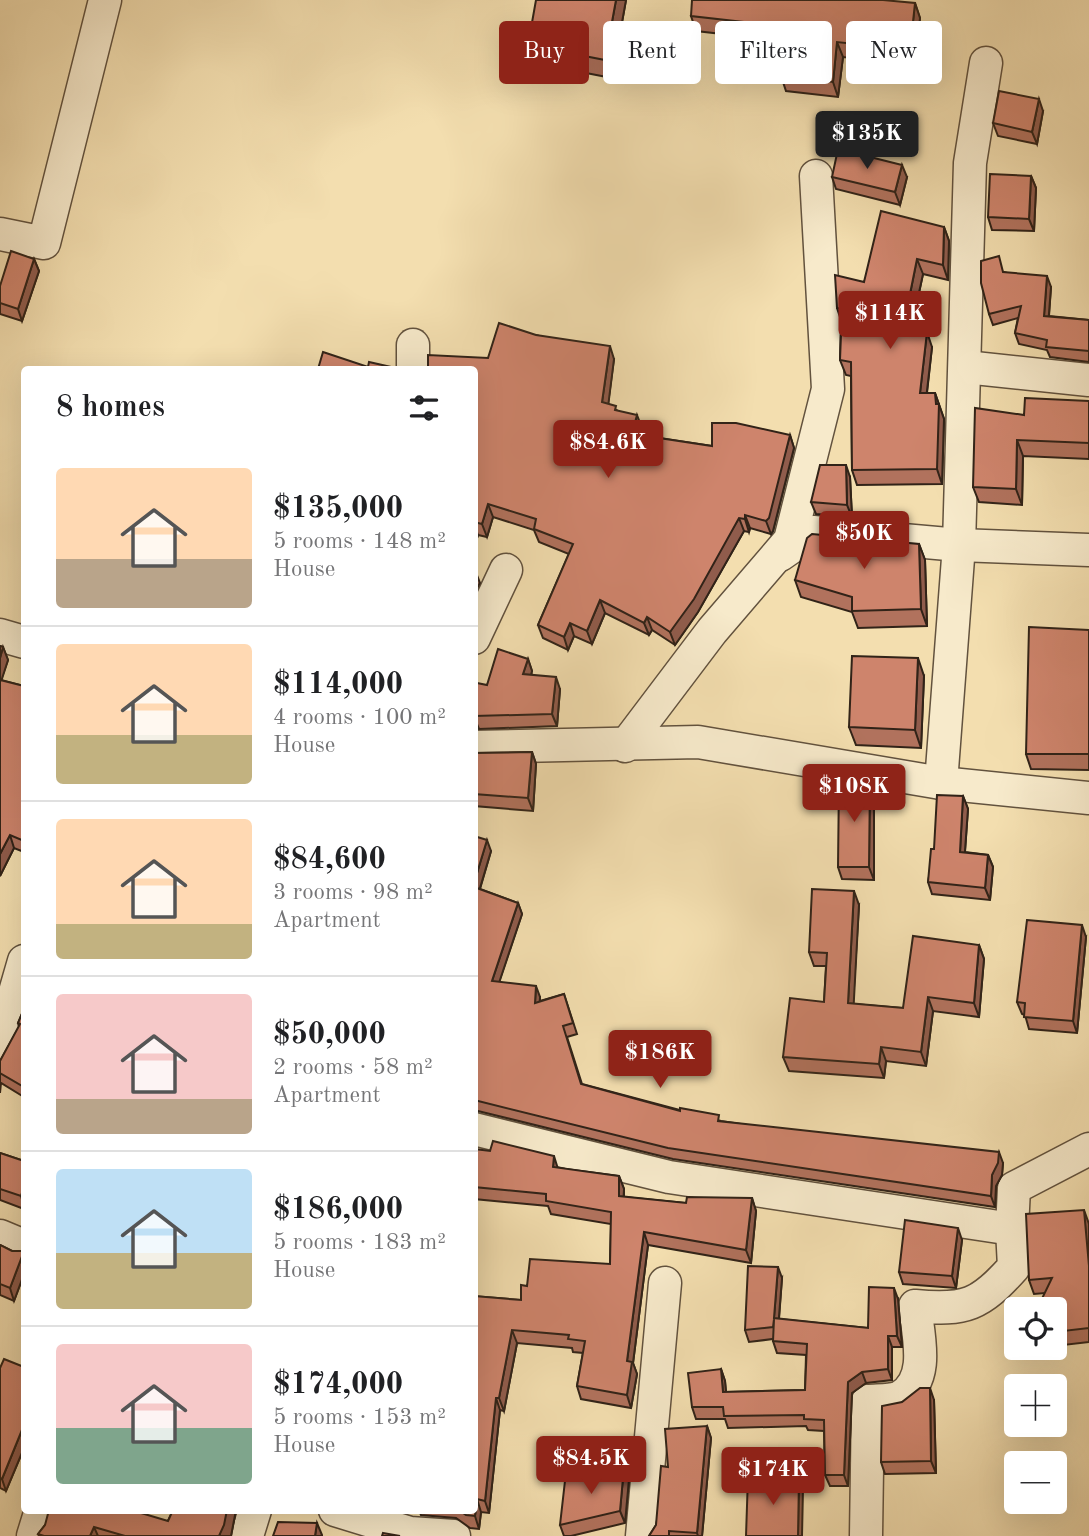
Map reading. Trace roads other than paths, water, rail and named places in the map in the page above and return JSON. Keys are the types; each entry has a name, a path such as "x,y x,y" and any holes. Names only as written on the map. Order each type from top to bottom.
{"street":[{"path":"0,234 44,243 105,0"},
{"path":"941,783 959,545 970,163 986,63"},
{"path":"625,746 712,631 790,540 828,389 816,176"},
{"path":"965,367 1089,380"},
{"path":"772,560 813,532 959,545 1089,550"},
{"path":"478,630 506,570"},
{"path":"0,635 21,641"},
{"path":"478,747 625,746 698,742 941,783 1089,799"},
{"path":"0,1044 21,971"},
{"path":"478,1130 668,1177 1012,1229"},
{"path":"866,1536 868,1401 899,1398 916,1384 921,1357 915,1306 965,1307 994,1289 1014,1267 1014,1188 1089,1149"},
{"path":"0,1236 21,1245"},
{"path":"642,1536 664,1283"},
{"path":"33,1536 40,1514"},
{"path":"247,1536 255,1514"},
{"path":"363,1514 412,1521 454,1536"}]}
